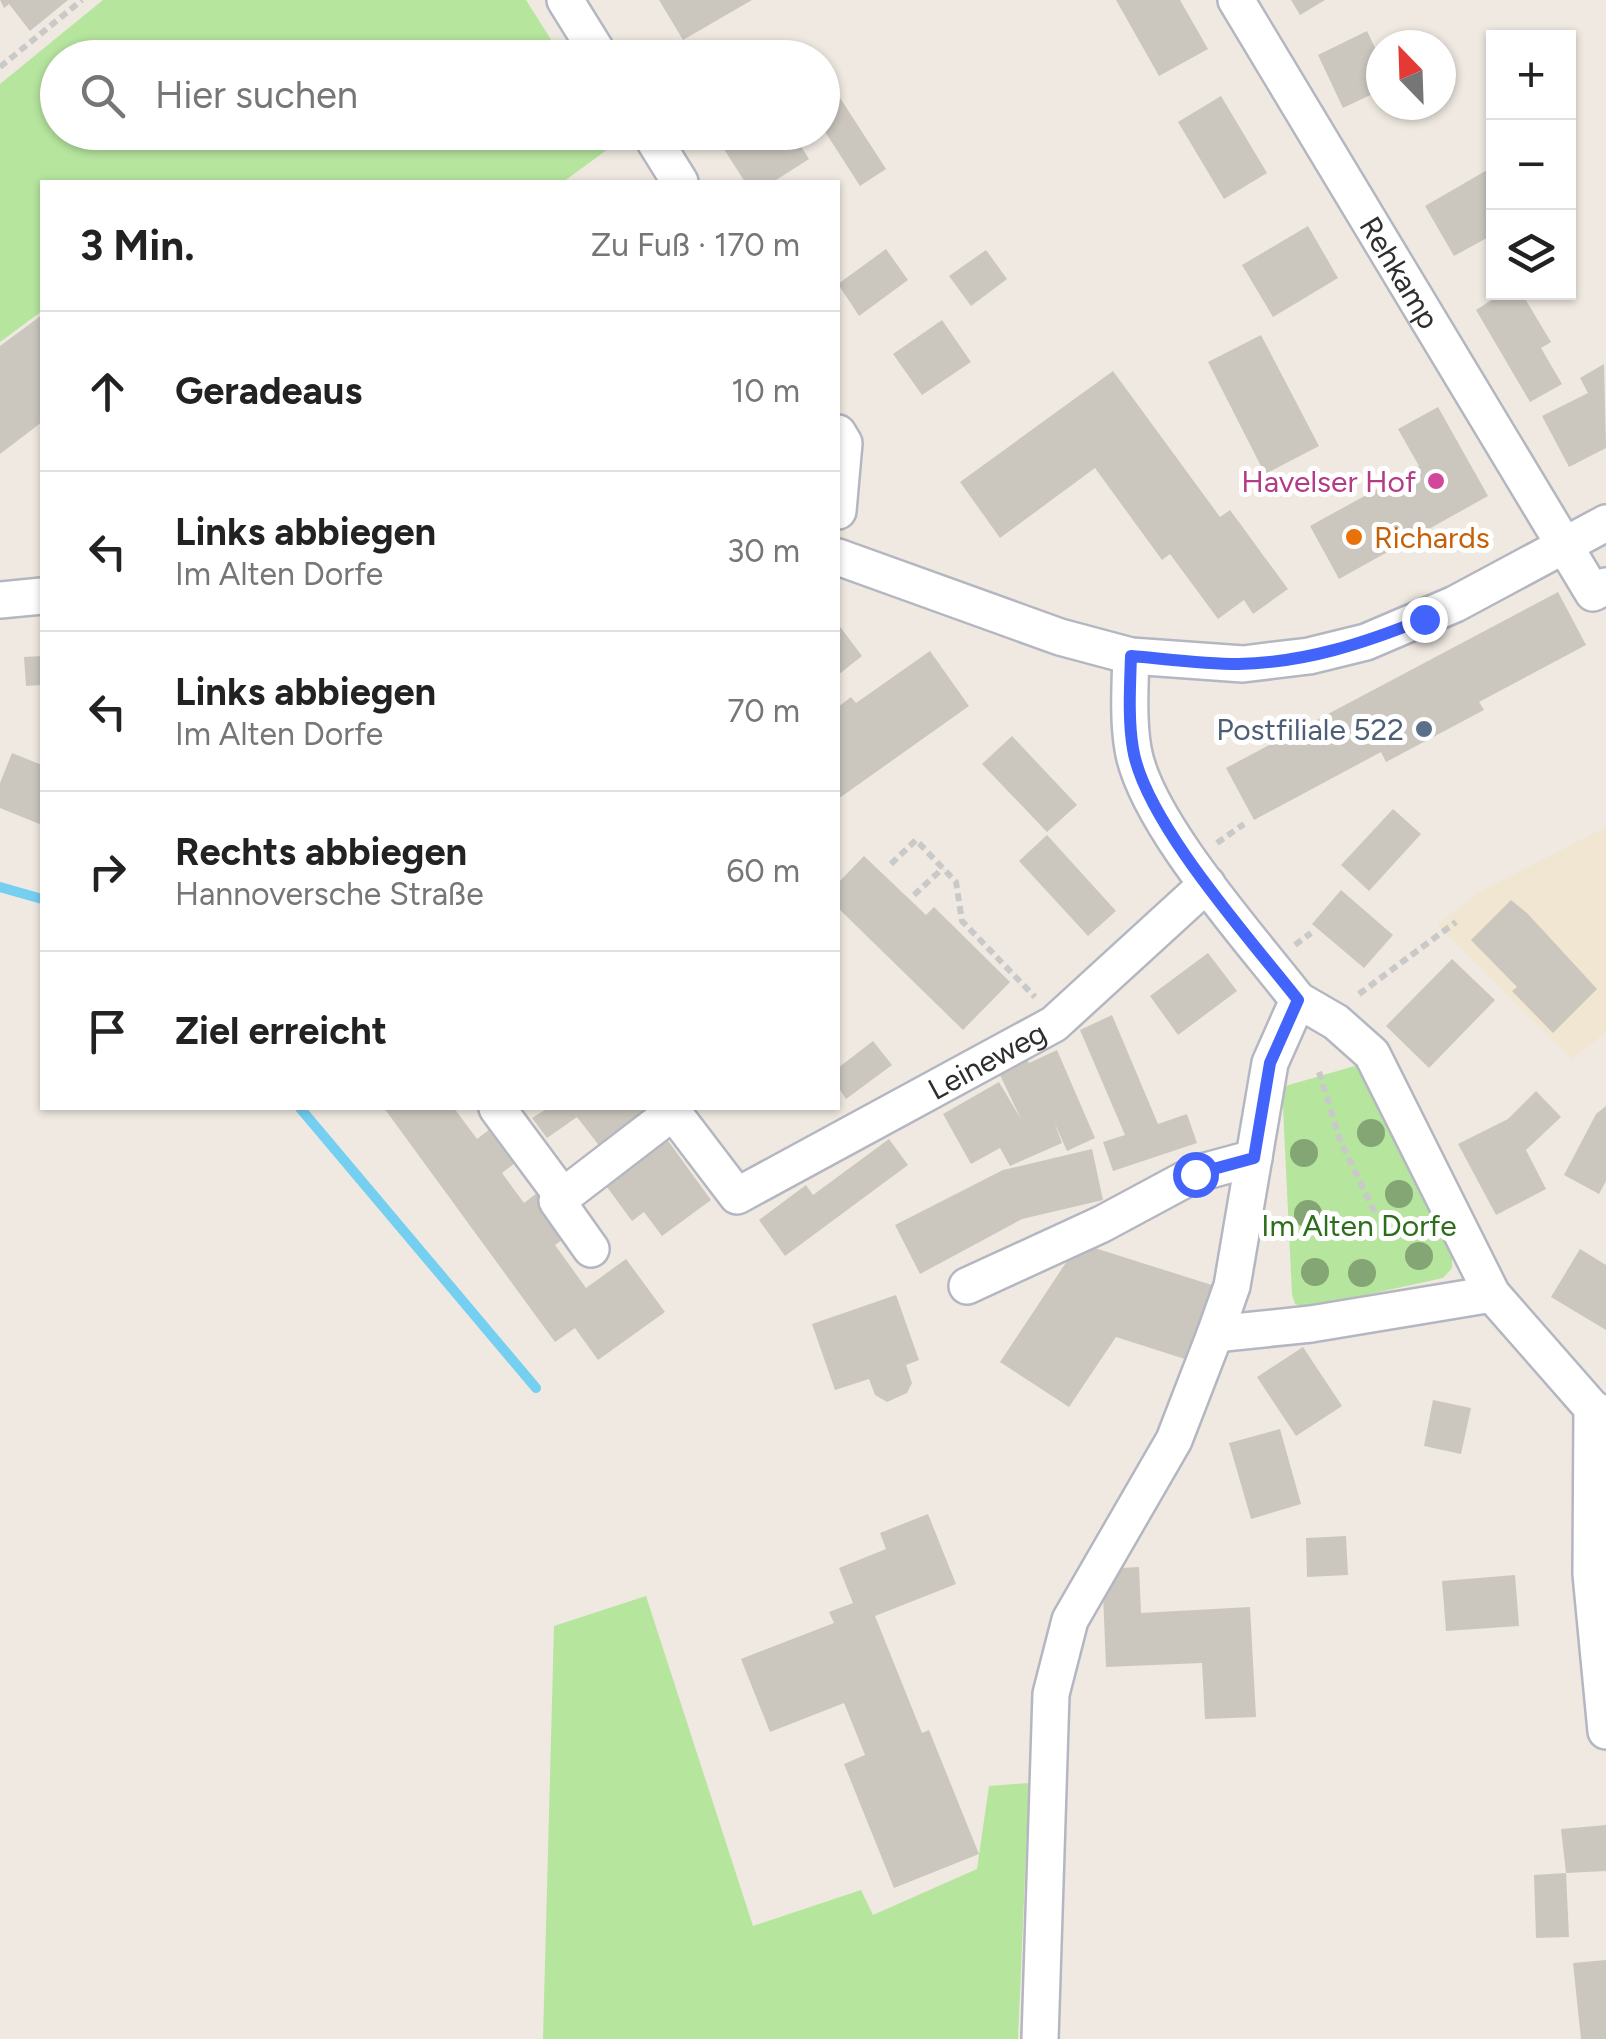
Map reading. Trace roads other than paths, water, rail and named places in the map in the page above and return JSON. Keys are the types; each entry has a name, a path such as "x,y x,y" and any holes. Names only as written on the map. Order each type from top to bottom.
{"street":[{"path":"565,0 591,40"},
{"name":"Rehkamp","path":"1236,0 1592,593 1606,586"},
{"path":"660,150 679,180"},
{"path":"840,436 844,443 840,488"},
{"path":"840,557 1060,637 1131,656 1243,664 1309,656 1366,642 1440,611 1606,522"},
{"path":"0,600 40,596"},
{"path":"1131,656 1133,750 1150,800 1208,884 1298,1000 1336,1022 1372,1054 1492,1294 1599,1412 1591,1574 1606,1731"},
{"name":"Leineweg","path":"671,1110 736,1196 1054,1024 1208,884"},
{"path":"1040,2039 1051,1694 1070,1620 1174,1440 1215,1334 1232,1286 1270,1063 1298,1000"},
{"path":"498,1110 563,1197"},
{"path":"591,1249 558,1201 671,1110"},
{"path":"967,1286 1102,1224 1195,1174 1254,1158"},
{"path":"1215,1334 1311,1324 1492,1294"}],"waterway":[{"path":"0,887 40,898"},
{"path":"302,1110 536,1388"}],"place":[{"name":"Havelser Hof","path":"1436,481"},
{"name":"Richards","path":"1354,537"},
{"name":"Postfiliale 522","path":"1424,729"}],"park label":[{"name":"Im Alten Dorfe","path":"1359,1225"}]}
